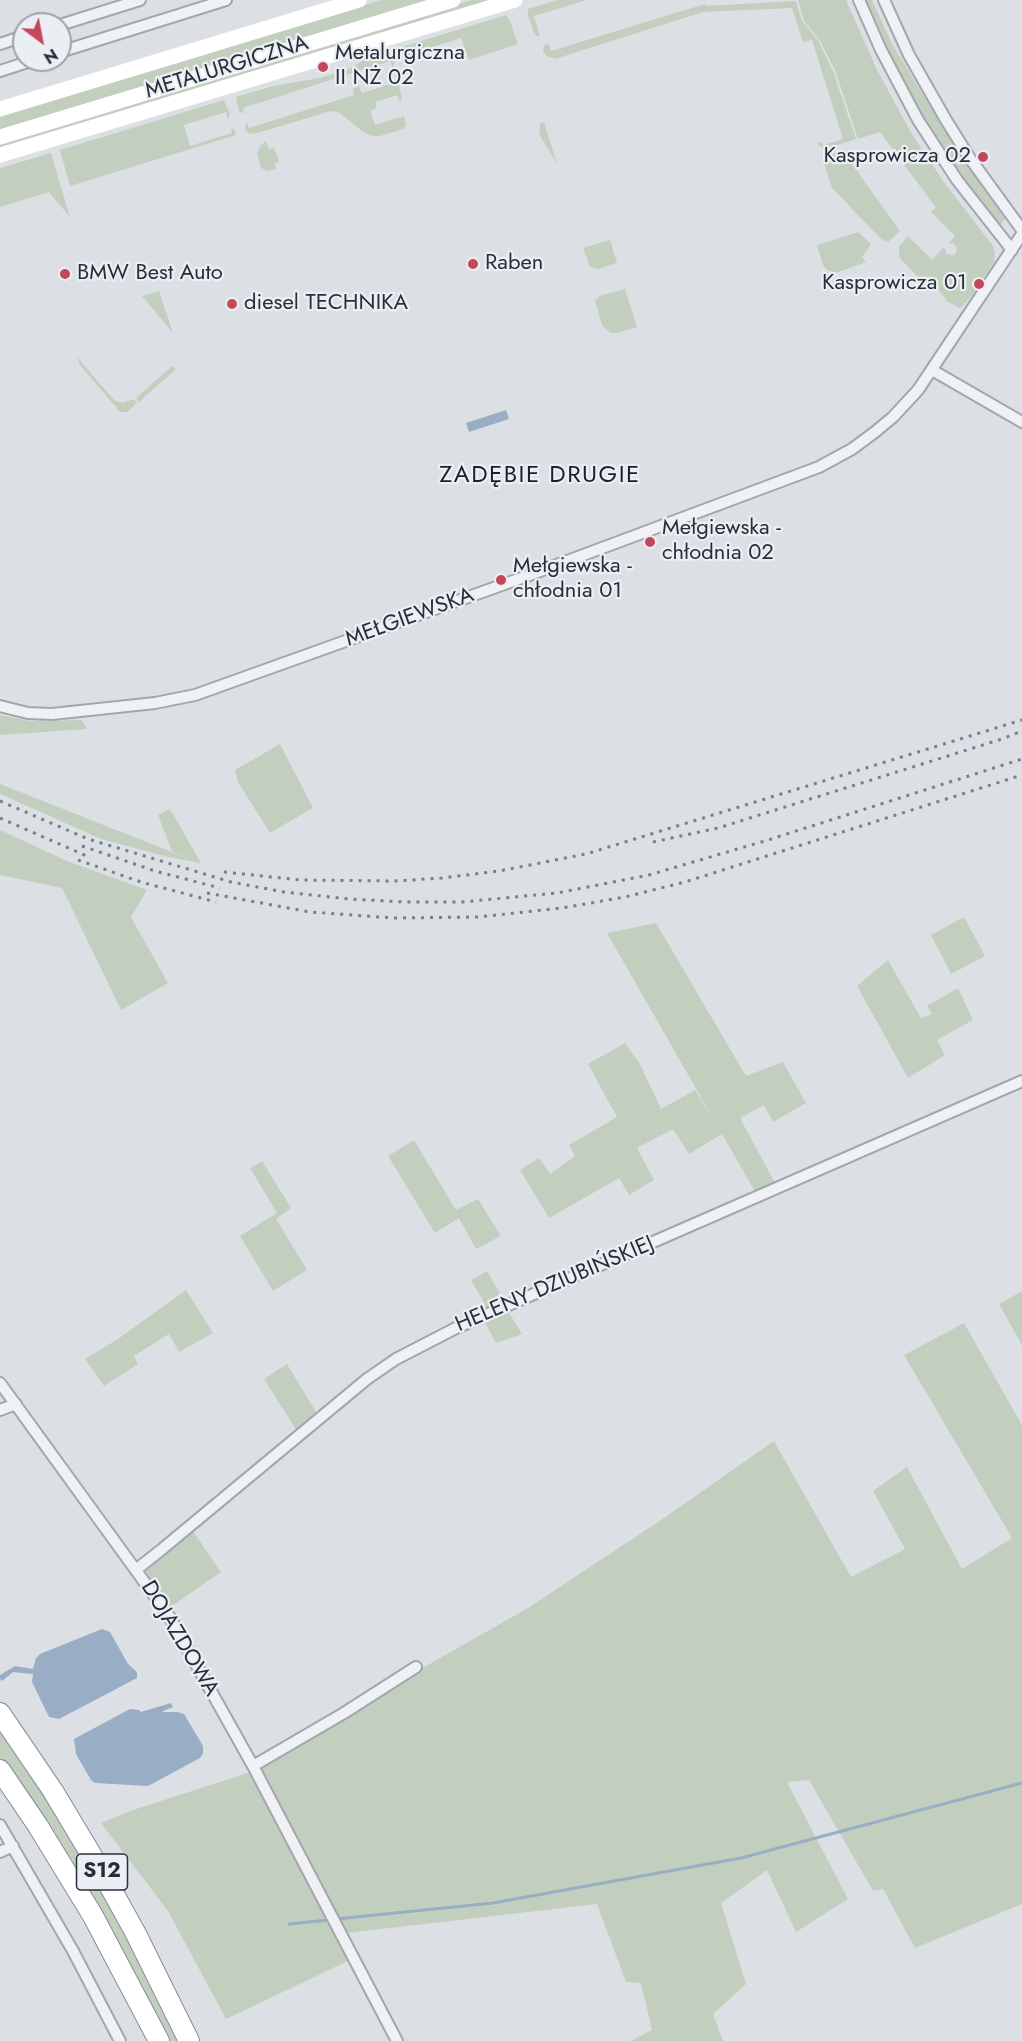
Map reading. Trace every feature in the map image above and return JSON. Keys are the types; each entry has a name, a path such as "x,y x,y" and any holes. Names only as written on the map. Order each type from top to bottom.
{"highway":[{"name":"S12","path":"0,1713 53,1791 104,1876 189,2041"},
{"name":"S12","path":"0,1770 38,1826 93,1916 159,2041"}],"main road":[{"name":"METALURGICZNA","path":"1,108 359,0"},
{"name":"METALURGICZNA","path":"0,137 453,0"},
{"path":"0,155 514,0"}],"street":[{"path":"72,21 140,0"},
{"path":"72,48 226,0"},
{"path":"859,0 881,51 918,120 957,180 1012,250"},
{"path":"884,0 928,90 969,157 1022,232"},
{"path":"1004,204 1015,213 1022,214"},
{"name":"MEŁGIEWSKA","path":"0,706 28,713 52,714 149,704 181,698 495,588 830,462 885,425 918,390 1022,232"},
{"path":"933,370 1022,422"},
{"name":"HELENY DZIUBIŃSKIEJ","path":"137,1569 367,1379 396,1359 456,1328 1022,1081"},
{"name":"DOJAZDOWA","path":"0,1383 169,1616 253,1766 397,2041"},
{"path":"0,1410 16,1404"},
{"path":"253,1766 345,1713 416,1667"},
{"path":"0,1825 73,1952 120,2041"},
{"path":"0,1852 13,1846"}],"green space":[{"path":"382,0 439,0 0,132 0,113"},
{"path":"472,0 493,0 0,149 0,142"},
{"path":"558,0 587,0 534,16 540,37 535,35 528,16 528,9"},
{"path":"798,0 846,0 877,70 913,136 944,182 993,246 994,262 971,297 960,308 948,302 934,284 917,276 899,257 899,246 908,236 932,260 944,247 947,254 952,255 956,253 957,248 954,244 949,243 955,236 931,212 936,208 880,132 858,139 835,70 819,39 804,21"},
{"path":"864,0 872,0 892,44 952,141 1007,215 999,227 921,115 884,46"},
{"path":"796,1 802,21 818,40 833,71 856,139 825,149 817,143 822,142 823,145 843,139 812,40 803,42 792,8 703,12 555,59 543,52 544,46 548,43 551,51 705,4 706,6"},
{"path":"506,15 518,44 469,60 461,38 411,54 412,61 409,62 404,58 405,46"},
{"path":"388,51 395,61 393,68 390,61 243,108 244,114 239,111 236,97 273,86 319,78 347,70 369,57"},
{"path":"395,75 402,99 400,101 397,95 375,102 377,108 370,111 375,125 404,116 406,125 403,129 372,136 363,132 340,113 331,111 254,134 248,133 245,129 247,122 249,128 354,95 353,89 359,86 362,93 397,82"},
{"path":"224,100 230,114 228,119 226,112 184,125 190,146 232,133 231,127 236,135 70,186 60,150"},
{"path":"544,122 557,164 539,134 540,124"},
{"path":"266,141 269,149 274,148 279,162 274,164 276,169 268,171 261,168 257,154 260,146"},
{"path":"842,150 900,231 888,242 881,239 832,188 823,160"},
{"path":"51,153 70,217 49,192 0,207 0,168"},
{"path":"858,232 871,244 862,257 866,262 836,273 827,270 823,265 817,245"},
{"path":"610,240 617,263 598,269 590,267 583,248"},
{"path":"625,289 637,327 610,333 602,325 595,301 599,296"},
{"path":"159,291 173,333 142,296"},
{"path":"76,356 114,400 123,403 134,399 137,403 127,412 120,412 80,365"},
{"path":"172,366 176,369 139,402 136,398"},
{"path":"0,715 31,721 82,720 87,729 0,735"},
{"path":"280,744 313,808 270,833 238,782 235,770"},
{"path":"0,784 187,858 172,851 158,815 170,809 201,863 168,857 101,839 0,794"},
{"path":"0,830 67,861 147,890 131,917 168,983 121,1010 62,888 0,875"},
{"path":"964,917 985,956 951,974 931,935"},
{"path":"656,923 746,1076 783,1062 806,1103 773,1122 764,1105 740,1118 776,1185 757,1195 722,1134 689,1154 673,1129 637,1148 654,1180 629,1195 619,1178 549,1218 520,1170 539,1158 550,1174 575,1156 569,1145 617,1117 588,1064 625,1043 640,1064 661,1109 695,1090 714,1120 607,933"},
{"path":"888,960 921,1018 932,1014 927,1006 958,988 973,1020 937,1040 945,1055 908,1078 857,986"},
{"path":"414,1140 456,1210 478,1199 501,1236 476,1249 459,1218 435,1233 388,1156"},
{"path":"262,1161 291,1208 276,1219 307,1270 273,1291 240,1236 277,1213 250,1168"},
{"path":"487,1271 504,1301 488,1310 471,1280"},
{"path":"186,1290 213,1333 179,1352 169,1334 134,1356 138,1364 104,1386 85,1359 118,1339"},
{"path":"1022,1291 1022,1345 999,1304"},
{"path":"508,1311 522,1334 496,1343 484,1321"},
{"path":"964,1323 1022,1425 1022,1904 915,1948 883,1889 873,1891 809,1780 787,1782 848,1899 796,1932 767,1870 721,1903 746,1984 713,2014 723,2041 631,2041 652,2030 641,1983 626,1982 597,1904 347,1933 339,1936 350,1960 226,2019 168,1911 101,1823 133,1810 263,1768 405,1678 528,1608 664,1518 774,1441 851,1577 905,1549 873,1491 907,1467 962,1569 1012,1538 904,1355"},
{"path":"287,1364 316,1412 297,1431 264,1379"},
{"path":"192,1530 221,1572 169,1608 146,1572 151,1563"},
{"path":"0,1724 101,1883 183,2041 164,2041 12,1776 0,1759"}],"water":[{"path":"506,410 509,419 469,432 466,423"},
{"path":"102,1629 110,1632 128,1664 137,1672 137,1678 59,1719 49,1717 32,1682 33,1674 13,1672 2,1681 0,1679 0,1675 15,1666 33,1669 36,1658 40,1654"},
{"path":"171,1703 173,1707 163,1712 184,1714 203,1746 203,1754 200,1758 148,1786 95,1783 91,1780 76,1754 74,1739 130,1709 141,1712"}],"waterway":[{"path":"336,1919 493,1903 741,1858 1022,1783"},
{"path":"289,1924 329,1920"}],"railway":[{"path":"224,872 301,880 395,881 499,871 586,854 1022,720"},
{"path":"653,842 718,828 1022,731"},
{"path":"0,801 88,839 231,882 284,892 349,899 462,902 557,893 649,875 768,840 1022,759"},
{"path":"207,893 310,912 394,918 478,917 562,908 625,897 685,882 1022,775"},
{"path":"0,818 89,857"},
{"path":"82,846 155,871 220,888"},
{"path":"78,860 141,882 216,902"}],"place":[{"name":"Metalurgiczna II NŻ 02","path":"323,67"},
{"name":"Kasprowicza 02","path":"983,157"},
{"name":"Raben","path":"473,264"},
{"name":"BMW Best Auto","path":"65,274"},
{"name":"Kasprowicza 01","path":"979,284"},
{"name":"diesel TECHNIKA","path":"232,304"},
{"name":"Mełgiewska - chłodnia 02","path":"650,542"},
{"name":"Mełgiewska - chłodnia 01","path":"501,580"}],"district":[{"name":"ZADĘBIE DRUGIE","path":"540,476"}]}
